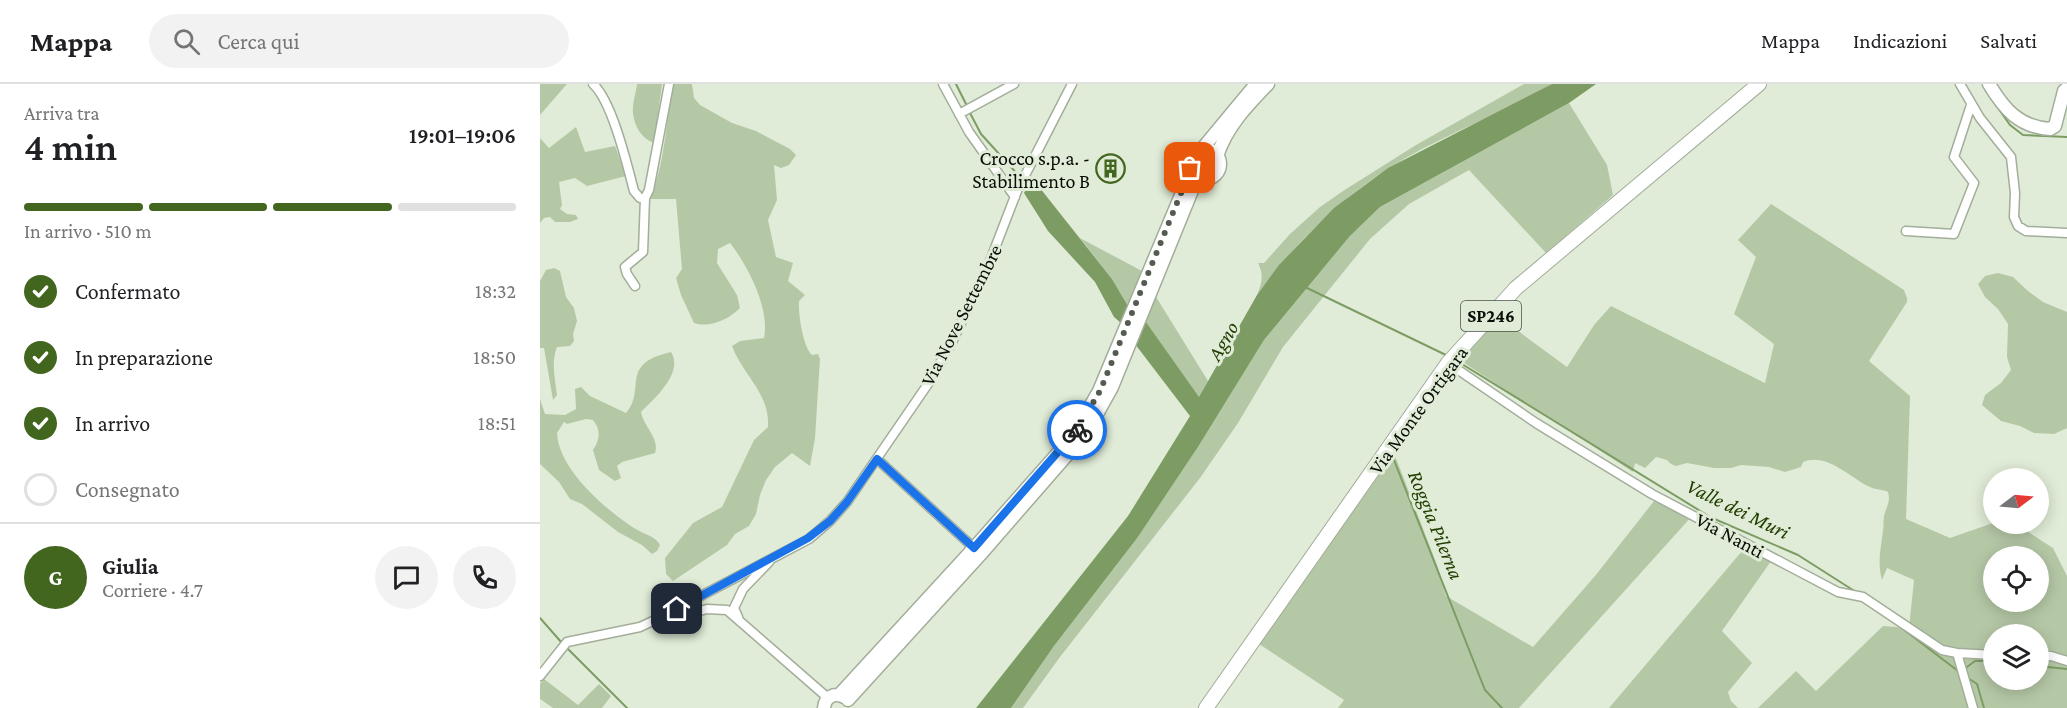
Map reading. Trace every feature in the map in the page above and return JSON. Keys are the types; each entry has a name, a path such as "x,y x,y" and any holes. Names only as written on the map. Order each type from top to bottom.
{"main road":[{"path":"838,702 1073,451 1100,413 1127,351 1133,321 1188,176 1193,153 1202,149 1256,84"},
{"path":"1217,156 1222,140 1238,116 1268,84"},
{"name":"Via Monte Ortigara","path":"1206,708 1448,363 1516,288 1759,84"},
{"path":"1989,84 2015,117 2027,126 2050,129 2055,126 2064,91 2067,88"},
{"path":"1190,168 1194,175 1202,179 1211,178 1218,171 1220,163 1217,156 1211,150 1202,149"},
{"path":"838,702 1073,436 1100,391 1122,336 1133,321 1193,188 1202,179"}],"street":[{"path":"593,84 598,88 609,109 634,191 640,198 645,198"},
{"path":"635,286 625,267 643,252 645,198 650,190 669,84"},
{"path":"943,84 959,114 1001,180 1016,194"},
{"path":"959,114 1014,84"},
{"name":"Via Nove Settembre","path":"540,676 567,642 640,627 808,538 830,521 847,502 877,459 930,381 953,340 990,261 1016,194 1072,84"},
{"path":"1960,84 1971,105 2011,157 2015,193 2014,217 2018,226 2026,231 2067,233"},
{"path":"1906,231 1954,234 1974,183 1954,157 1971,105"},
{"name":"Via Nanti","path":"1448,363 1536,423 1652,494 1838,592 1863,597 1942,650 1983,654"},
{"path":"877,459 974,548"},
{"path":"740,620 734,608 743,589 776,555"},
{"path":"640,627 707,609 727,610 838,702"},
{"path":"1957,653 1973,708"},
{"path":"2049,656 2067,661"}],"shaded area":[{"path":"540,84 567,84 540,115"},
{"path":"637,84 662,84 654,143 642,135 635,123 633,110"},
{"path":"673,84 692,84 694,98 700,105 732,123 756,131 790,149 796,155 789,165 781,168 774,165 777,200 768,220 776,257 793,263 788,281 805,295 799,301 802,330 809,351 812,355 818,354 820,359 815,438 810,466 792,453 775,467 766,480 756,514 749,526 735,534 727,545 673,581 666,574 665,558 693,523 722,507 754,440 768,427 765,404 732,346 740,341 764,338 765,326 761,301 744,263 730,243 718,249 717,263 737,295 740,308 730,316 712,324 694,323 676,278 682,269 676,199 646,199 652,192 661,164"},
{"path":"1524,84 1552,84 1408,156 1370,181 1334,210 1301,242 1257,295 1262,279 1258,263 1264,263 1290,234 1320,207 1416,145"},
{"path":"1552,84 1596,84 1569,103 1380,207 1350,236 1264,340 1198,447 1138,537 1054,646 1011,708 976,708 1128,516 1190,416 1135,344 1146,322 1199,397 1257,295 1279,265 1334,208 1388,168"},
{"path":"1569,103 1607,165 1613,195 1546,253 1469,170 1409,204 1370,239 1283,347 1238,423 1200,478 1023,708 1011,708 1054,646 1138,537 1198,447 1264,340 1350,236 1380,207"},
{"path":"576,127 585,152 615,146 626,176 587,186 575,178 559,182 562,205 560,209 567,214 576,215 578,219 570,222 555,222 550,217 544,218 540,223 540,138 549,148"},
{"path":"1032,178 1112,279 1128,306 1121,323 1114,317 1095,282 1048,231 1024,193"},
{"path":"1771,204 1904,290 1907,302 1869,361 1910,396 1906,519 1950,538 1983,526 1983,534 2031,534 2053,548 2067,576 2067,708 1758,708 1796,671 1816,691 1883,626 1909,628 1914,580 1887,568 1882,580 1880,555 1884,516 1889,502 1888,492 1870,487 1838,467 1821,460 1803,462 1801,467 1785,472 1769,467 1741,465 1731,468 1714,468 1687,463 1676,466 1656,457 1645,468 1635,463 1633,472 1458,359 1499,317 1567,367 1594,325 1611,306 1765,383 1774,344 1734,314 1756,257 1738,240"},
{"path":"1080,238 1142,271 1128,306 1112,279"},
{"path":"554,268 560,271 566,297 574,308 577,321 573,334 574,341 570,346 557,347 555,353 554,371 557,395 553,400 544,348 540,348 540,281 546,270"},
{"path":"1998,273 2013,277 2043,302 2067,312 2067,428 2054,434 2034,433 2001,421 1982,405 1985,395 2001,383 2011,370 2007,357 2008,324 1998,309 1985,297 1978,284 1985,276"},
{"path":"1153,292 1208,381 1199,398 1146,322"},
{"path":"671,352 674,368 671,377 641,412 655,442 655,453 622,462 617,466 621,478 615,481 599,470 593,450 597,442 598,431 593,420 586,419 567,424 564,422 557,433 566,461 585,487 622,520 658,542 660,545 657,551 652,554 642,545 618,532 582,504 570,499 559,482 540,464 540,399 545,414 565,415 576,409 575,389 581,387 590,396 626,413 632,404 639,370 655,357"},
{"path":"1389,450 1394,453 1437,565 1446,596 1533,647 1595,576 1658,496 1693,515 1519,708 1338,708 1344,700 1256,642"},
{"path":"1748,544 1763,552 1776,554 1722,631 1752,663 1728,692 1731,701 1738,708 1609,708"},
{"path":"544,679 578,705 599,684 611,696 602,708 553,708 540,699 540,684"}],"waterway":[{"path":"956,84 967,106"},
{"path":"1986,91 2010,125 2023,135 2067,137"},
{"path":"969,111 981,134 1020,177"},
{"name":"Valle dei Muri","path":"1305,287 1448,356"},
{"name":"Valle dei Muri","path":"1457,361 1710,517 1798,555 1856,592"},
{"name":"Roggia Pilerna","path":"1433,395 1454,369"},
{"name":"Roggia Pilerna","path":"1397,447 1392,455 1485,690 1502,708"},
{"path":"540,618 562,643"},
{"name":"Valle dei Muri","path":"1903,629 1958,671"},
{"path":"566,647 627,708"},
{"path":"1963,670 1975,661 1983,661"},
{"path":"2049,667 2067,669"},
{"name":"Valle dei Muri","path":"1968,678 1977,684 1984,708"}],"way so far":[{"path":"1077,430 1100,391 1190,168"}],"place":[{"name":"Crocco s.p.a. - Stabilimento B","path":"1111,169"}],"route":[{"path":"677,609 808,538 830,521 847,502 877,459 974,548 1077,430"}],"water label":[{"name":"Agno","path":"1223,341"}]}
